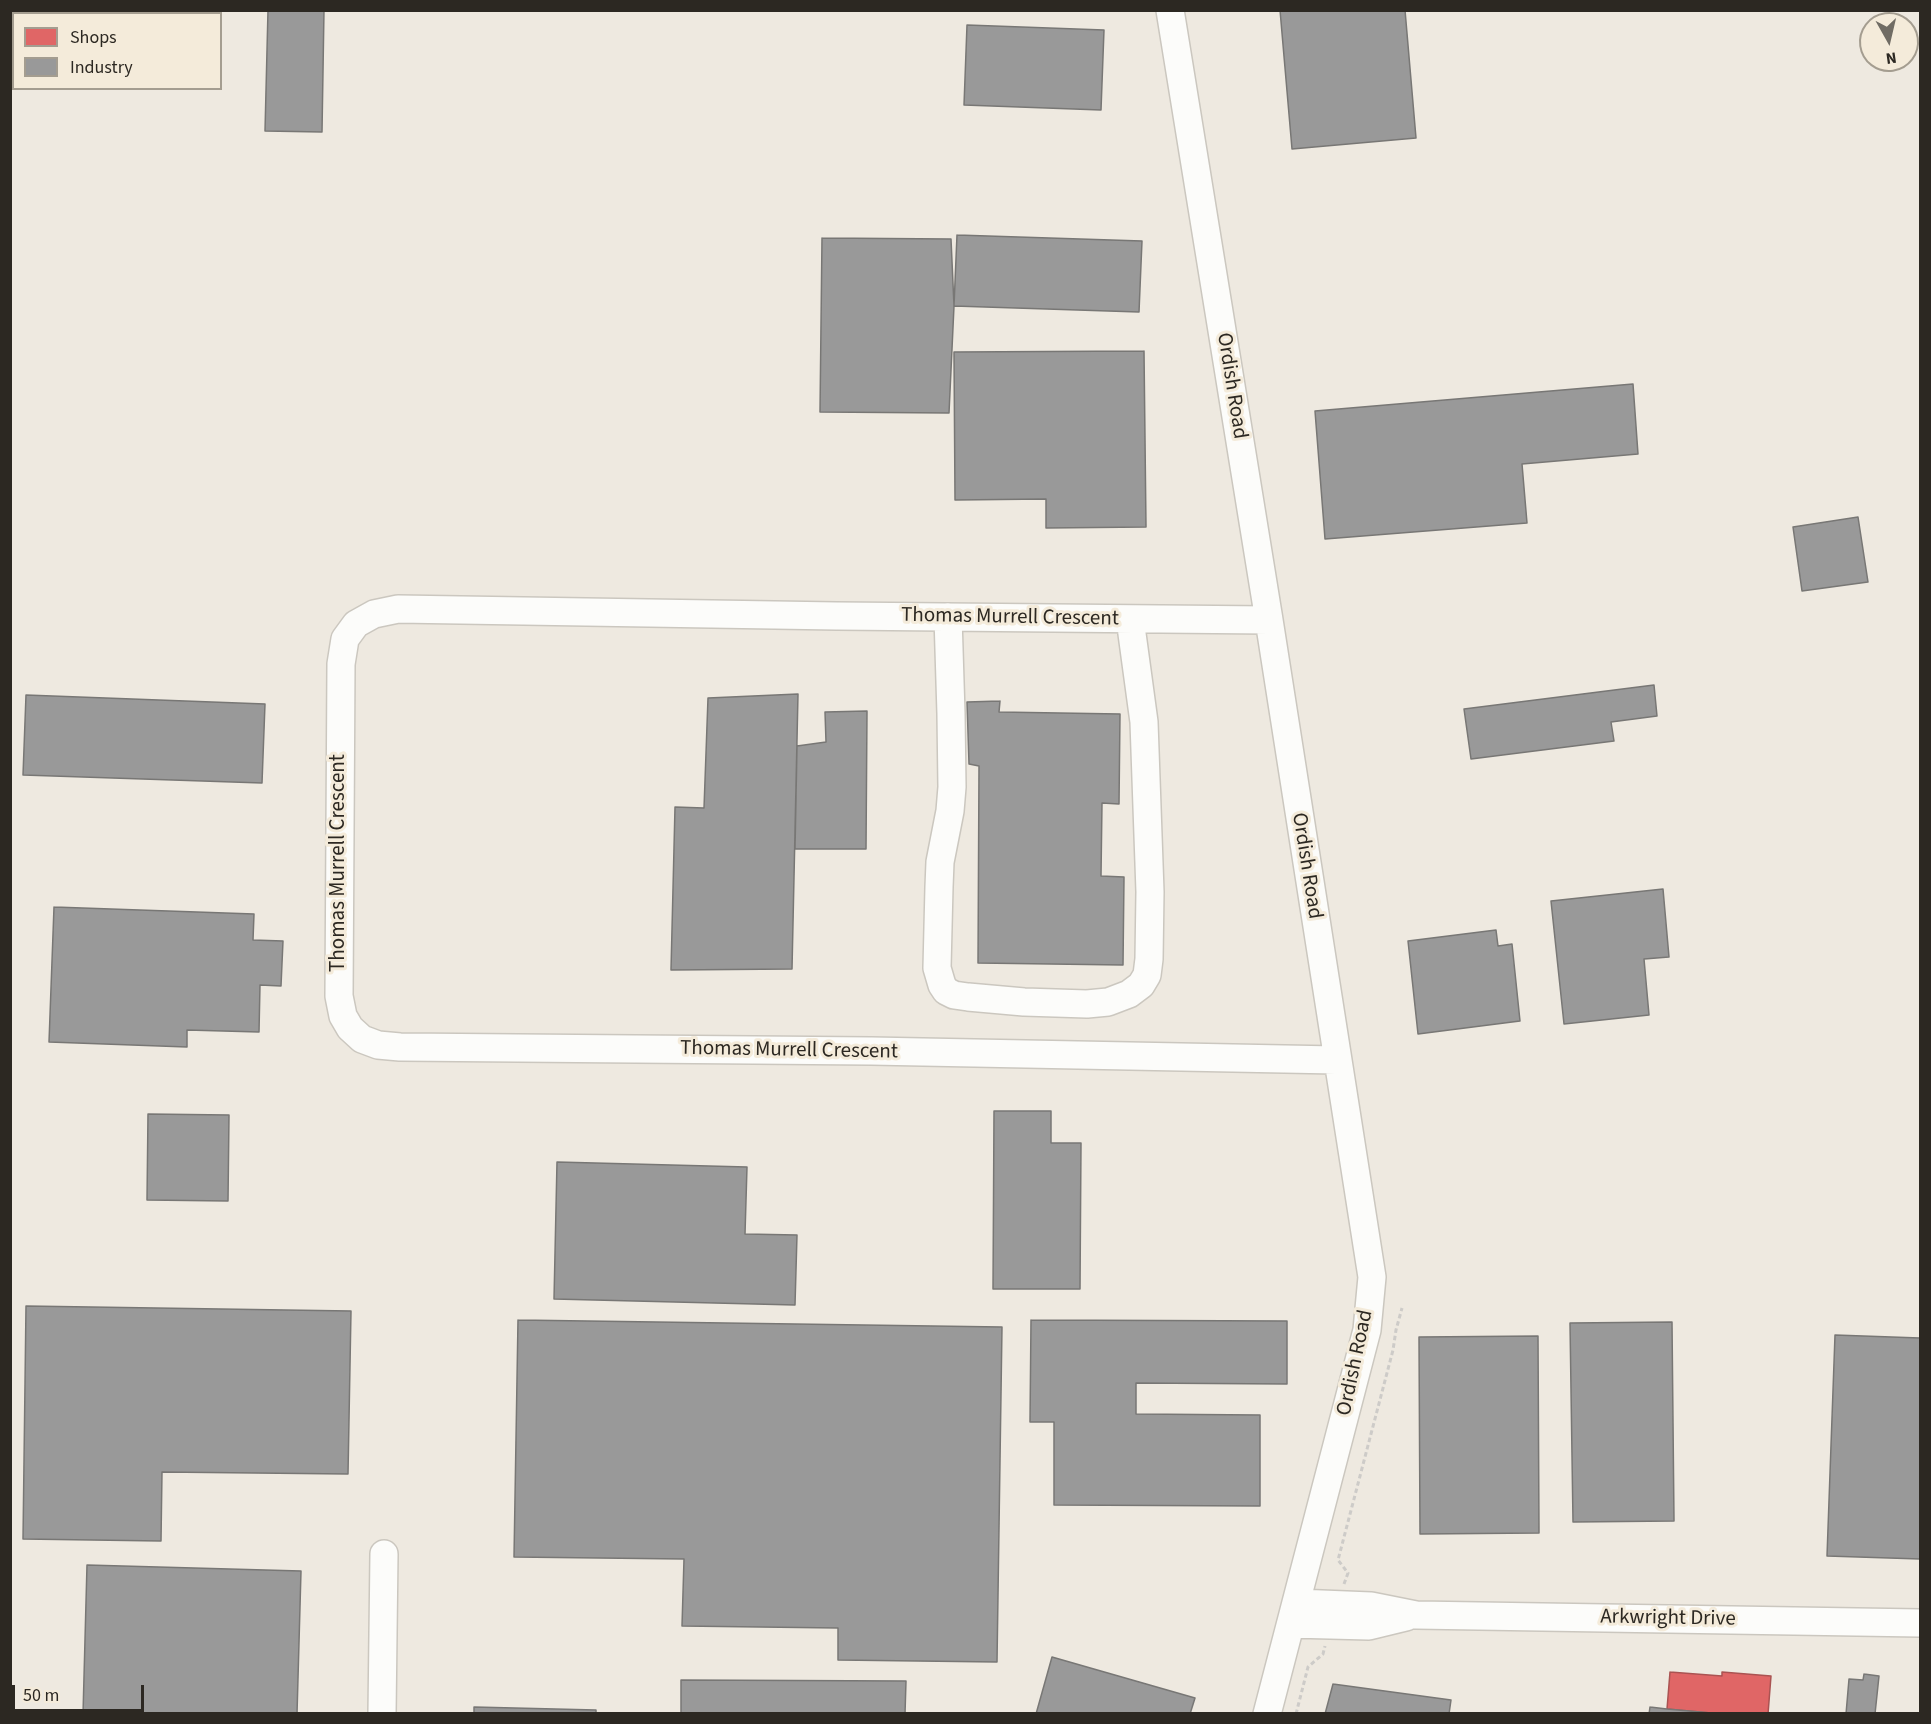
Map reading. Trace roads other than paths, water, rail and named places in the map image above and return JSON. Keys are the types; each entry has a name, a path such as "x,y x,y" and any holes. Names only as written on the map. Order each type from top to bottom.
{"street":[{"name":"Ordish Road","path":"1170,10 1372,1277 1367,1330 1267,1713"},
{"name":"Thomas Murrell Crescent","path":"1269,620 398,609 374,614 356,624 345,639 341,664 339,996 350,1028 362,1039 378,1045 400,1047 1336,1060"},
{"path":"948,617 952,786 950,811 940,862 939,978 946,991 954,995 1024,1002 1087,1004 1108,1002 1129,994 1141,985 1147,975 1149,959 1150,892 1144,722 1130,619"},
{"path":"382,1713 384,1554"},
{"name":"Arkwright Drive","path":"1294,1613 1369,1626 1416,1615 1920,1623"}]}
